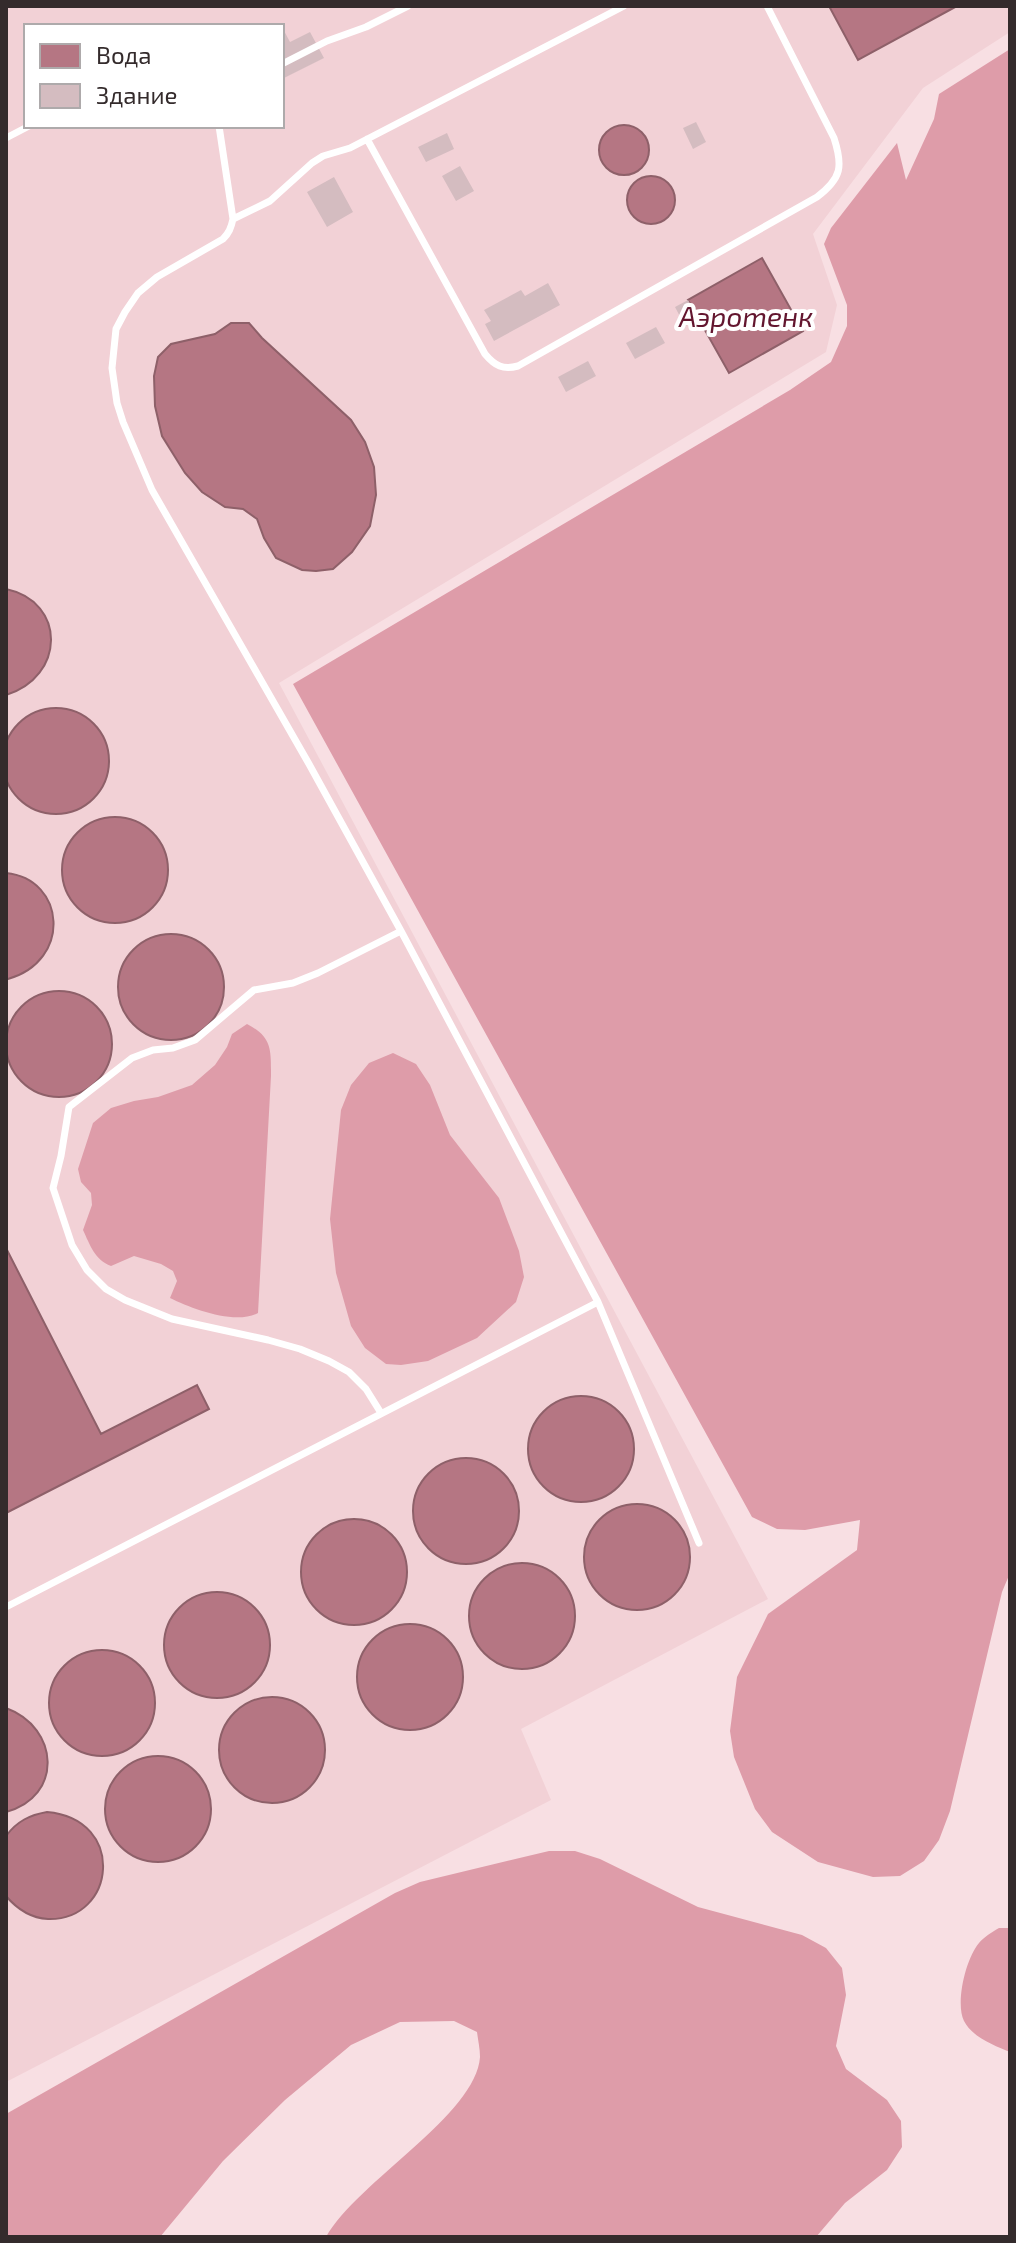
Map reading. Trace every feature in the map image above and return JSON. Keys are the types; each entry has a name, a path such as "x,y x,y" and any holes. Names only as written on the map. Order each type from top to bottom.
{"lane":[{"path":"284,63 408,6"},
{"path":"233,219 270,201 323,156 367,139 624,6"},
{"path":"367,139 485,354 500,367 518,366 817,197 834,181 840,168 834,138 767,6"},
{"path":"6,138 25,128"},
{"path":"219,128 233,219 229,233 157,277 138,293 125,312 116,329 112,368 123,422 152,490 401,931 598,1302 699,1543"},
{"path":"381,1413 366,1389 349,1372 329,1361 268,1340 172,1319 106,1289 87,1270 72,1245 53,1188 69,1107 132,1058 195,1040 254,990 293,983 318,973 401,931"},
{"path":"6,1607 598,1302"}],"shaded area":[{"path":"6,6 1010,6 1010,32 923,88 813,234 837,305 826,352 279,683 768,1599 521,1729 551,1800 6,2082"},
{"path":"1010,49 1010,1573 1002,1592 950,1811 939,1840 924,1861 900,1876 873,1877 818,1862 772,1832 755,1809 734,1757 730,1731 737,1677 768,1614 857,1550 860,1520 805,1530 777,1529 752,1517 293,684 790,390 831,362 847,326 847,305 824,244 831,228 897,143 906,180 934,119 939,94"},
{"path":"247,1024 266,1039 271,1058 271,1076 258,1313 238,1317 201,1311 170,1298 177,1281 173,1271 161,1264 134,1256 111,1266 101,1260 83,1230 92,1205 91,1193 81,1182 78,1169 93,1123 111,1108 192,1085 215,1065 232,1034"},
{"path":"393,1053 416,1064 430,1085 450,1135 499,1198 519,1251 524,1277 516,1302 477,1338 428,1361 401,1365 386,1364 365,1348 351,1326 336,1273 330,1219 341,1110 351,1085 369,1063"},
{"path":"549,1851 575,1851 600,1859 698,1907 802,1935 826,1948 842,1968 846,1995 836,2046 846,2069 887,2100 901,2121 902,2147 887,2170 845,2203 816,2237 326,2237 363,2193 438,2125 474,2079 480,2057 477,2032 454,2021 400,2022 351,2045 285,2100 223,2161 160,2237 6,2237 6,2114 395,1893 420,1882"},
{"path":"999,1928 1010,1928 1010,2052 972,2032 964,2021 961,2003 963,1981 974,1950"}],"water":[{"path":"829,6 957,6 858,60"},
{"path":"624,125 641,133 649,150 641,167 624,175 607,167 599,150 607,133"},
{"path":"651,176 660,177 668,183 674,191 674,209 668,217 660,223 651,224 642,223 634,217 628,209 627,200 628,191 634,183 642,177"},
{"name":"Аэротенк","path":"762,258 803,331 729,373 688,300"},
{"path":"231,323 249,323 351,420 365,442 374,467 376,495 370,526 352,552 333,569 302,570 276,558 257,519 243,509 225,507 202,492 185,473 162,436 155,406 154,376 158,357 171,344 215,334"},
{"path":"6,589 26,597 40,609 48,624 51,640 48,657 39,673 25,686 6,695"},
{"path":"56,708 76,712 93,724 105,741 109,761 105,781 93,798 76,810 56,814 36,810 19,798 7,781 3,761 7,741 19,724 36,712"},
{"path":"115,817 135,821 153,832 164,850 168,870 164,890 153,908 135,919 115,923 95,919 77,908 66,890 62,870 66,850 77,832 95,821"},
{"path":"6,873 26,879 41,890 50,904 54,922 43,956 29,970 8,979 6,979"},
{"path":"171,934 191,938 209,949 220,967 224,987 220,1007 209,1025 191,1036 171,1040 151,1036 133,1025 122,1007 118,987 122,967 133,949 151,938"},
{"path":"59,991 79,995 97,1006 108,1024 112,1044 108,1064 97,1082 79,1093 59,1097 39,1093 21,1082 10,1064 6,1044 10,1024 21,1006 39,995"},
{"path":"6,1248 101,1434 197,1385 209,1409 6,1513"},
{"path":"581,1396 601,1400 619,1411 630,1429 634,1449 630,1469 619,1487 601,1498 581,1502 561,1498 543,1487 532,1469 528,1449 532,1429 543,1411 561,1400"},
{"path":"466,1458 486,1462 504,1473 515,1491 519,1511 515,1531 504,1549 486,1560 466,1564 446,1560 428,1549 417,1531 413,1511 417,1491 428,1473 446,1462"},
{"path":"637,1504 657,1508 675,1519 686,1537 690,1557 686,1577 675,1595 657,1606 637,1610 617,1606 599,1595 588,1577 584,1557 588,1537 599,1519 617,1508"},
{"path":"354,1519 374,1523 392,1534 403,1552 407,1572 403,1592 392,1610 374,1621 354,1625 334,1621 316,1610 305,1592 301,1572 305,1552 316,1534 334,1523"},
{"path":"522,1563 542,1567 560,1578 571,1596 575,1616 571,1636 560,1654 542,1665 522,1669 502,1665 484,1654 473,1636 469,1616 473,1596 484,1578 502,1567"},
{"path":"217,1592 237,1596 255,1607 266,1625 270,1645 266,1665 255,1683 237,1694 217,1698 197,1694 179,1683 168,1665 164,1645 168,1625 179,1607 197,1596"},
{"path":"410,1624 430,1628 448,1639 459,1657 463,1677 459,1697 448,1715 430,1726 410,1730 390,1726 372,1715 361,1697 357,1677 361,1657 372,1639 390,1628"},
{"path":"102,1650 122,1654 140,1665 151,1683 155,1703 151,1723 140,1741 122,1752 102,1756 82,1752 64,1741 53,1723 49,1703 53,1683 64,1665 82,1654"},
{"path":"272,1697 292,1701 310,1712 321,1730 325,1750 321,1770 310,1788 292,1799 272,1803 252,1799 234,1788 223,1770 219,1750 223,1730 234,1712 252,1701"},
{"path":"6,1708 24,1718 37,1731 45,1746 48,1762 38,1792 25,1804 6,1812"},
{"path":"158,1756 178,1760 196,1771 207,1789 211,1809 207,1829 196,1847 178,1858 158,1862 138,1858 120,1847 109,1829 105,1809 109,1789 120,1771 138,1760"},
{"path":"47,1812 73,1819 90,1832 100,1849 103,1869 99,1888 88,1904 71,1915 48,1919 24,1912 6,1896 6,1836 24,1820"}],"building":[{"path":"284,31 290,42 310,32 324,58 284,78"},
{"path":"696,122 706,142 693,149 683,128"},
{"path":"447,133 454,149 426,162 418,147"},
{"path":"460,166 474,191 456,201 442,176"},
{"path":"334,177 353,212 327,227 307,192"},
{"path":"548,283 560,305 494,341 485,324 491,321 484,310 521,290 525,296"},
{"path":"688,300 699,319 685,326 675,307"},
{"path":"656,327 665,343 635,359 626,343"},
{"path":"588,361 596,376 566,392 558,377"}]}
